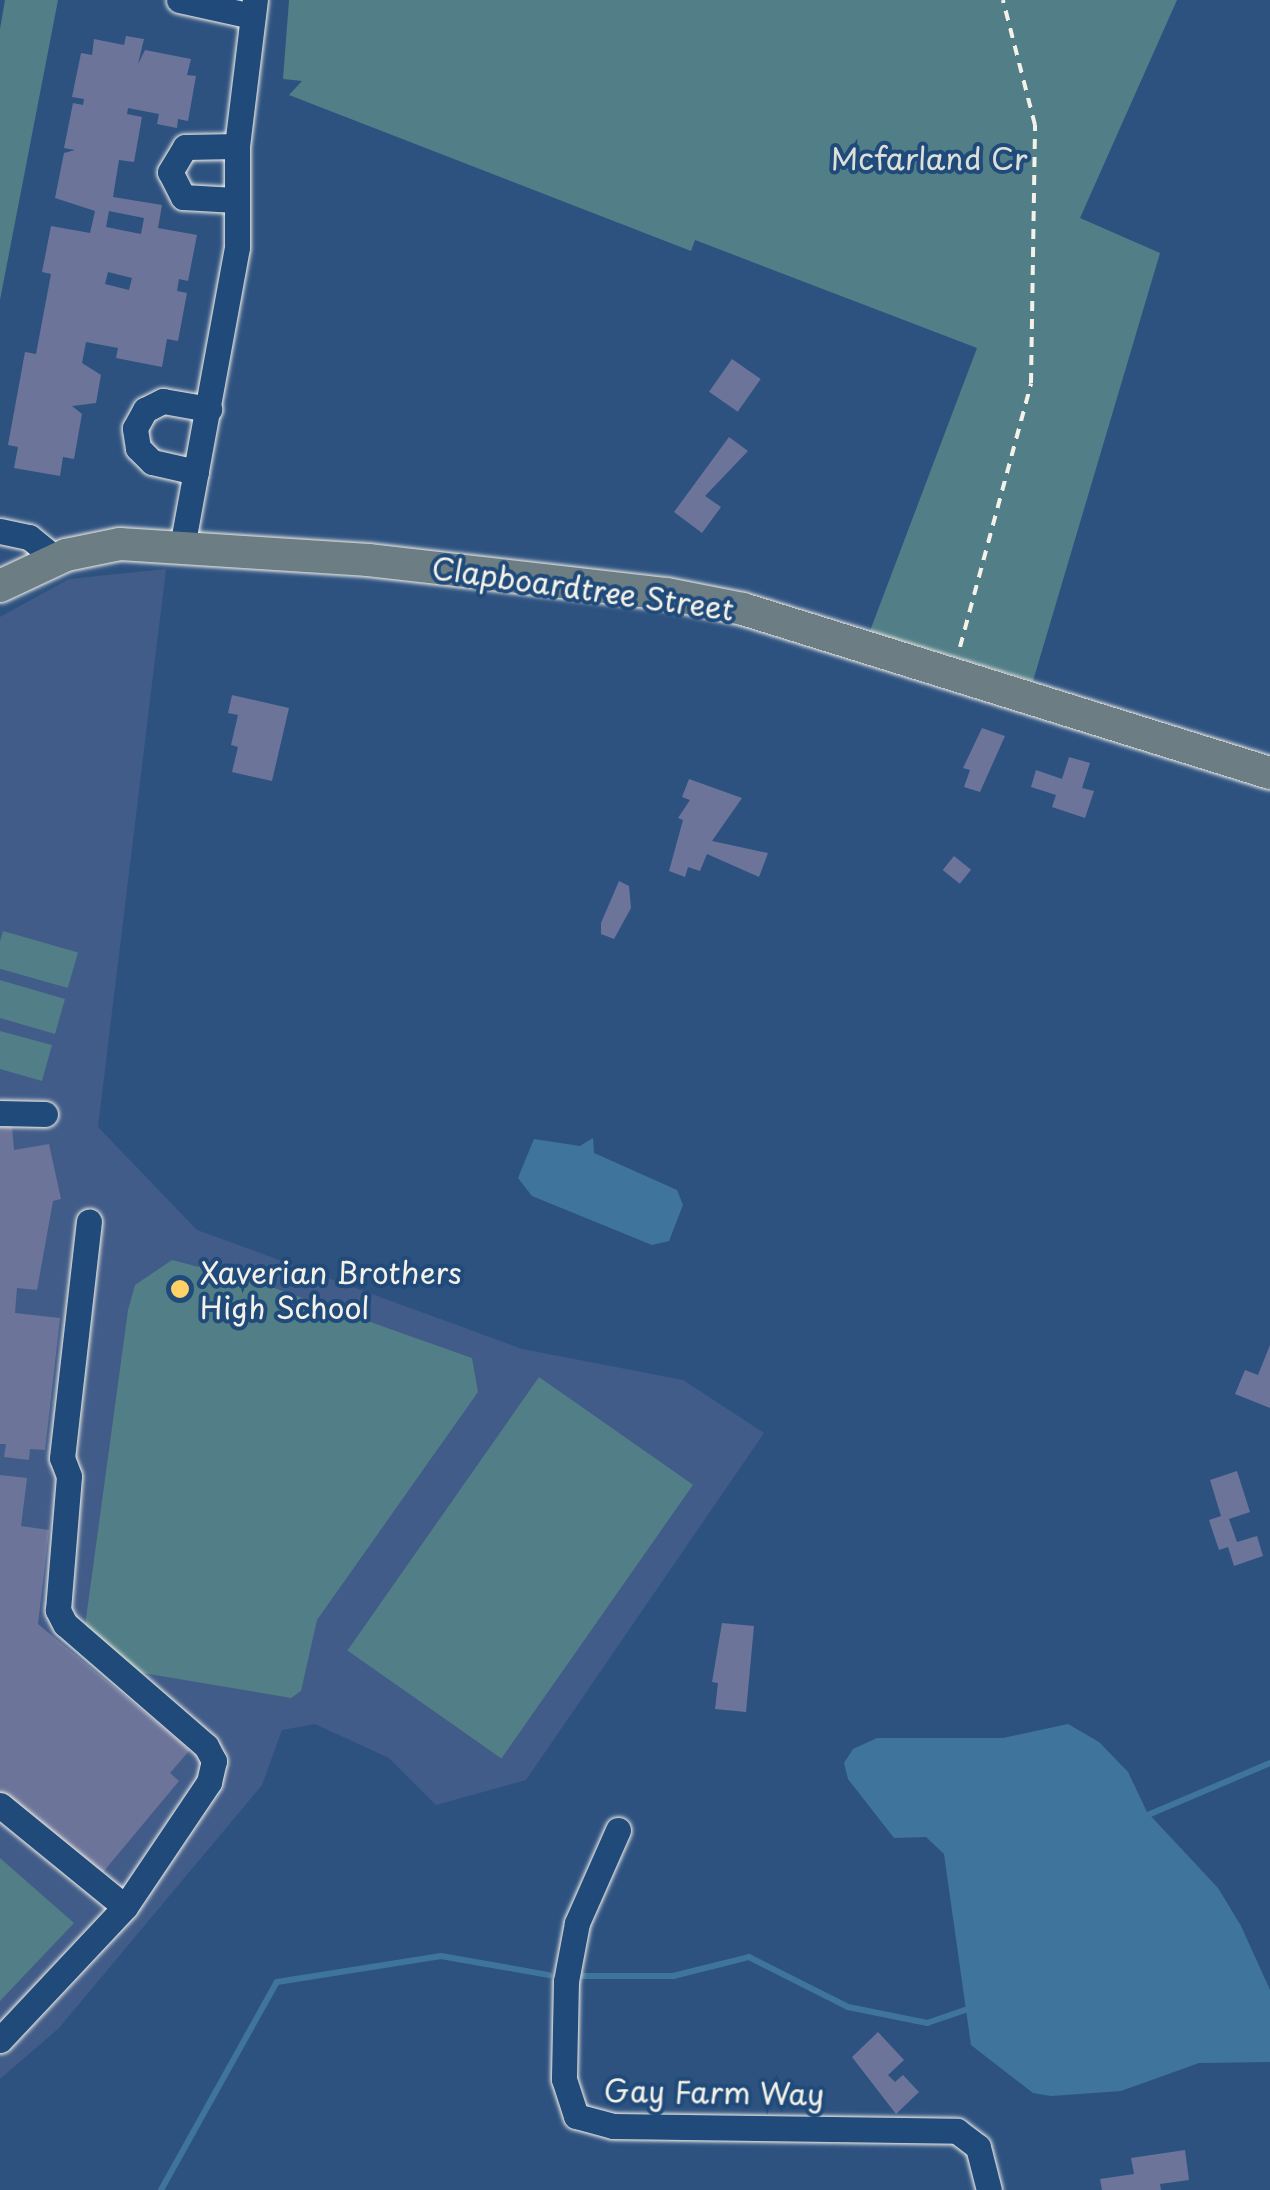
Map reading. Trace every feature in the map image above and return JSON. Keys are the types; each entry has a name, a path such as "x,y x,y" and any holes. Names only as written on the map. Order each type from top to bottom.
{"main road":[{"name":"Clapboardtree Street","path":"0,586 56,559 120,544 368,560 667,594 952,672 1270,773"}],"street":[{"path":"179,0 254,8 236,146 237,247 182,547"},
{"path":"235,200 183,197 170,172 185,147 236,146"},
{"path":"196,472 152,462 138,448 135,428 145,410 163,401 209,409"},
{"path":"0,532 29,537 56,559"},
{"path":"0,1114 44,1114"},
{"path":"0,2040 27,2019 126,1906 209,1782 214,1761 206,1746 65,1624 58,1610 70,1476 62,1458 88,1222"},
{"path":"0,1805 126,1906"},
{"name":"Gay Farm Way","path":"618,1830 577,1923 566,1982 564,2079 576,2116 613,2126 957,2131 978,2147 989,2190"}],"path":[{"path":"952,672 1030,383 1035,125 1003,0"}],"shaded area":[{"name":"Xaverian Brothers High School","path":"166,569 98,1127 197,1230 522,1349 683,1380 764,1433 526,1780 436,1805 389,1758 315,1724 282,1730 262,1785 59,2028 0,2079 0,617 69,579"},
{"path":"593,1138 594,1153 677,1190 683,1205 669,1241 652,1245 532,1196 518,1178 534,1139 580,1146"},
{"path":"1068,1724 1099,1742 1128,1772 1147,1812 1218,1888 1241,1926 1270,1990 1270,2062 1199,2063 1121,2091 1051,2096 1033,2093 971,2045 944,1854 926,1837 894,1838 848,1779 844,1763 853,1749 877,1738 1003,1738"}],"green space":[{"path":"5,0 58,0 0,300 0,29"},
{"name":"Mcfarland Cr","path":"289,0 1177,0 1080,218 1160,253 1033,681 870,631 977,348 695,240 691,251 289,95 302,81 283,79"},
{"path":"3,931 78,952 68,988 0,969"},
{"path":"0,980 65,999 55,1034 0,1018"},
{"path":"0,1031 52,1045 42,1081 0,1069"},
{"path":"172,1260 199,1267 202,1260 264,1277 263,1284 472,1358 478,1392 317,1620 301,1691 291,1698 137,1672 85,1626 128,1310 135,1285"},
{"path":"539,1377 693,1485 501,1758 347,1651"},
{"path":"0,1858 74,1923 0,2001"}],"building":[{"path":"126,36 144,39 138,64 145,50 191,59 187,75 196,76 188,121 178,119 177,128 157,124 159,114 128,108 127,114 142,117 134,162 119,160 113,197 162,205 158,228 197,235 188,281 179,279 177,291 187,293 178,341 167,339 162,367 116,358 118,348 86,342 82,363 101,375 96,403 72,406 82,414 74,459 63,457 60,476 14,468 18,447 8,445 25,352 36,354 51,274 42,272 51,226 90,233 95,211 55,198 64,153 75,150 64,148 73,103 83,105 84,99 72,97 81,53 92,55 94,39 124,45","holes":["109,211 144,218 141,234 106,227","108,272 132,278 129,290 105,284"]},
{"path":"732,359 761,379 738,412 709,392"},
{"path":"729,437 748,451 705,496 721,507 702,533 674,512"},
{"path":"232,695 289,708 272,781 232,772 238,747 231,745 238,715 228,713"},
{"path":"982,728 1005,736 980,792 964,787 970,770 963,768"},
{"path":"1069,757 1090,763 1082,788 1094,791 1085,818 1052,807 1056,795 1031,787 1036,770 1062,779"},
{"path":"689,779 742,798 712,841 768,853 759,877 707,854 700,871 688,867 685,877 669,871 683,820 678,818 690,800 682,797"},
{"path":"954,856 971,870 960,884 943,870"},
{"path":"619,881 629,886 631,908 614,939 601,934 601,923"},
{"path":"12,1126 14,1150 49,1144 61,1199 53,1201 37,1290 17,1288 15,1313 60,1318 45,1450 30,1449 29,1460 4,1457 6,1444 0,1444 0,1127"},
{"path":"1270,1345 1270,1408 1235,1394 1245,1370 1258,1375"},
{"path":"1237,1471 1250,1512 1229,1519 1237,1542 1257,1536 1263,1556 1234,1566 1228,1547 1219,1550 1209,1520 1221,1516 1210,1480"},
{"path":"0,1475 27,1478 21,1526 49,1530 38,1624 190,1750 170,1773 179,1781 99,1877 0,1795"},
{"path":"722,1623 754,1626 746,1712 715,1709 718,1683 712,1682"},
{"path":"878,2032 904,2060 888,2075 895,2082 903,2075 919,2092 896,2114 852,2057"},
{"path":"1185,2150 1189,2180 1160,2184 1161,2190 1102,2190 1100,2179 1134,2174 1131,2158"}],"waterway":[{"path":"1143,1817 1270,1763"},
{"path":"161,2190 277,1982 441,1956 549,1975"},
{"path":"584,1976 673,1976 749,1957 848,2007 927,2023 971,2008"}],"place":[{"name":"Xaverian Brothers High School","path":"180,1289"}]}
